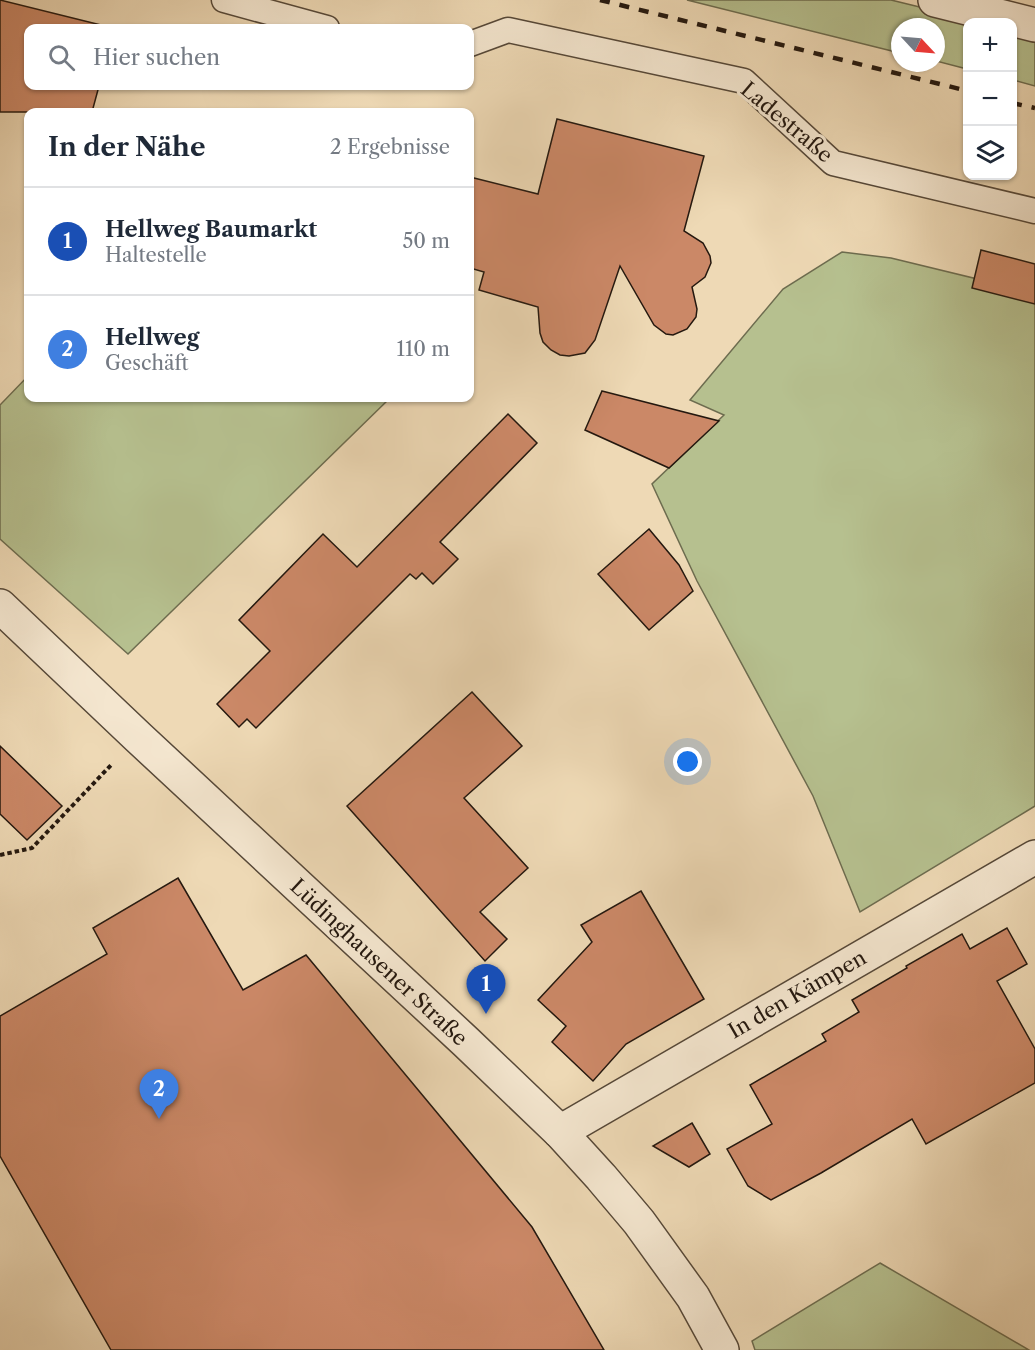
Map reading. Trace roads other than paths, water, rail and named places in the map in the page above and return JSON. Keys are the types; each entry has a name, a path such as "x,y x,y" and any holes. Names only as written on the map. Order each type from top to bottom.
{"street":[{"path":"934,0 1035,25"},
{"name":"Lüdinghausener Straße","path":"0,606 560,1132 639,1222 693,1297 722,1350"},
{"name":"In den Kämpen","path":"560,1132 1035,857"}],"lane":[{"path":"224,0 312,24"},
{"name":"Ladestraße","path":"474,43 508,30 744,81 833,163 1035,212"}],"railway":[{"path":"600,0 963,90"},
{"path":"1017,104 1035,108"}],"place":[{"name":"Hellweg Baumarkt","path":"486,1014"},
{"name":"Hellweg","path":"159,1119"}]}
